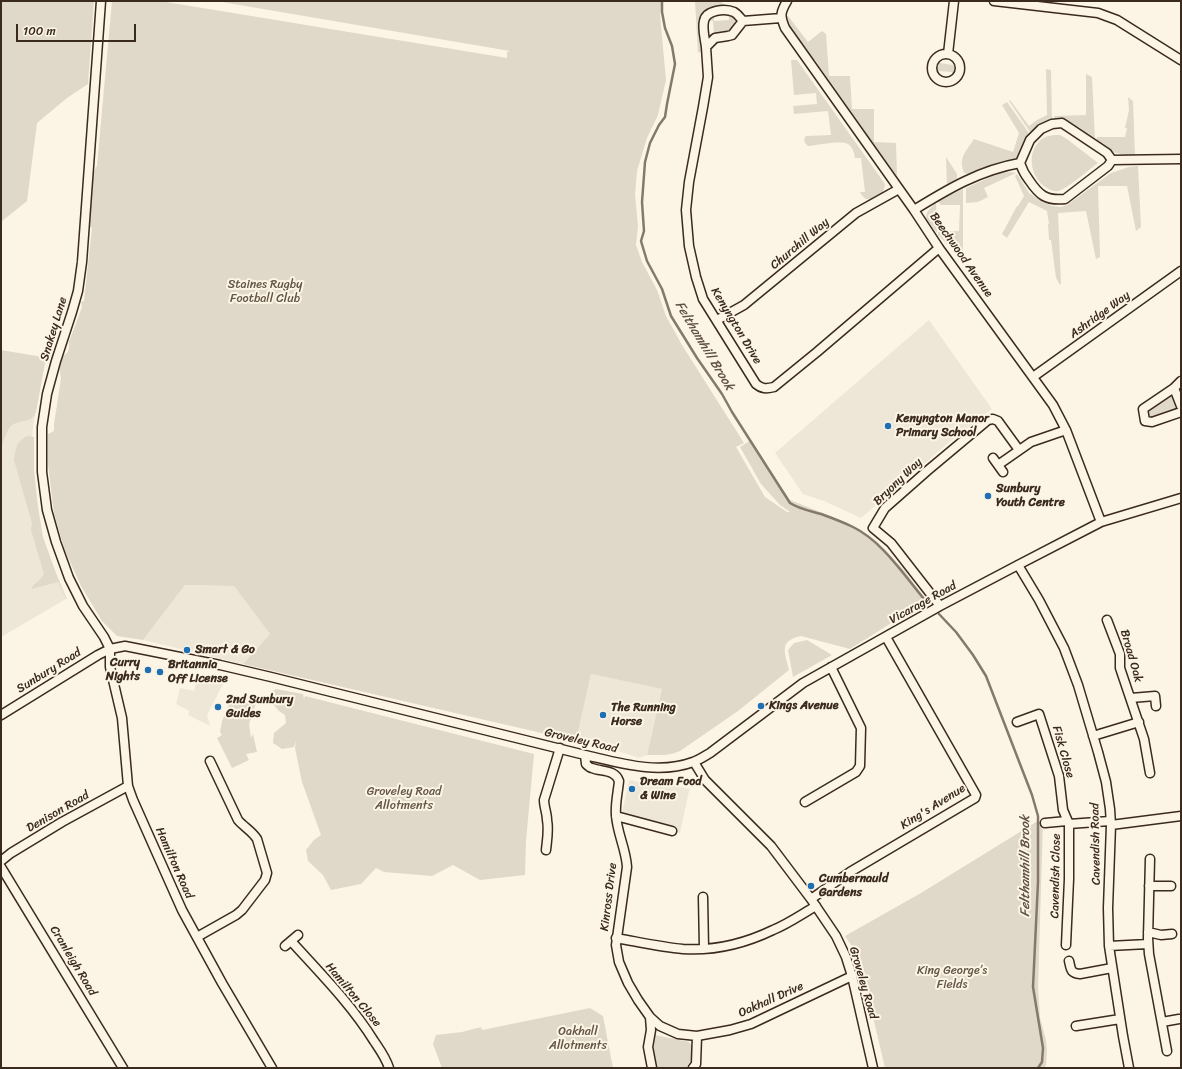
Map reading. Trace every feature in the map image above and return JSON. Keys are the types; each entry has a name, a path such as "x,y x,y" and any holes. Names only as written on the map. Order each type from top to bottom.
{"street":[{"name":"Snakey Lane","path":"101,1 82,262 78,291 47,394 42,427 42,472 47,510 56,542 69,578 110,649"},
{"path":"706,47 715,38 732,35 743,21 781,16 787,1"},
{"path":"948,54 954,1"},
{"path":"994,1 1098,13 1117,20 1181,60"},
{"name":"Kenyngton Drive","path":"743,21 736,13 729,10 707,14 704,21 708,77 689,182 686,210 689,246 703,299 756,384 760,387 774,387 818,352 939,248"},
{"name":"Beechwood Avenue","path":"781,16 785,28 900,189 939,248 1053,405 1066,430 1101,522"},
{"path":"1062,123 1107,153 1112,160 1108,166 1065,199 1056,200 1047,198 1037,192 1021,168 1020,163 1030,140 1041,129 1052,124 1062,123"},
{"path":"1112,160 1181,159"},
{"path":"914,210 943,192 981,173 1002,166 1020,163"},
{"name":"Churchill Way","path":"717,320 744,305 856,213 900,189"},
{"name":"Ashridge Way","path":"1033,377 1181,271"},
{"path":"1181,381 1174,388 1143,409 1143,415 1145,421 1152,422 1181,412"},
{"path":"1174,388 1181,406"},
{"name":"Bryony Way","path":"940,606 891,543 873,528 885,508 988,420 993,419 998,421 1019,450"},
{"path":"998,465 1031,442 1066,430"},
{"path":"993,458 1003,472"},
{"name":"Vicarage Road","path":"694,762 710,753 803,683 940,606 1101,522 1181,498"},
{"name":"Cavendish Road","path":"1018,565 1039,600 1064,648 1078,685 1106,782 1110,809 1108,908 1109,946 1129,1068"},
{"name":"Broad Oak","path":"1107,620 1120,654 1120,668 1144,739 1150,773"},
{"name":"King's Avenue","path":"814,903 850,872 975,798 976,795 886,637"},
{"name":"Groveley Road","path":"110,649 126,646 134,647 220,665 513,738 637,767 674,766 694,762 705,780 771,846 814,903 836,936 846,957 852,976 873,1068"},
{"name":"Sunbury Road","path":"2,713 96,655 110,649"},
{"name":"Hamilton Road","path":"110,649 110,667 122,718 128,786 133,800 182,910 272,1068"},
{"path":"805,802 856,772 860,766 861,728 831,667"},
{"name":"Broad Oak","path":"1131,698 1155,696 1156,706"},
{"name":"Fisk Close","path":"1017,722 1039,714 1059,776 1063,810 1068,822"},
{"path":"1093,736 1139,722"},
{"path":"546,850 548,828 544,800 560,748"},
{"name":"Kinross Drive","path":"585,755 586,764 591,768 612,773 618,778 619,781 616,816 627,867 616,945 619,962 628,983 647,1013"},
{"path":"197,936 236,915 242,910 265,880 267,873 257,839 254,834 243,826 238,820 221,773 210,761"},
{"name":"Denison Road","path":"1,861 11,853 62,822 128,786"},
{"path":"616,816 672,831"},
{"name":"Cavendish Close","path":"1066,945 1069,879 1068,822 1110,823 1181,816"},
{"path":"1045,823 1068,822"},
{"path":"1150,859 1148,944 1167,1051"},
{"name":"Cranleigh Road","path":"1,867 123,1068"},
{"path":"1149,886 1170,886"},
{"path":"703,898 704,948"},
{"path":"616,938 677,948 716,948 741,943 774,930 814,903"},
{"path":"1148,932 1161,935 1172,934"},
{"name":"Hamilton Close","path":"298,935 288,943 346,1002 368,1030 386,1059 388,1068"},
{"path":"1109,946 1148,944"},
{"path":"1069,961 1071,971 1074,974 1112,968"},
{"name":"Oakhall Drive","path":"647,1013 660,1026 678,1034 697,1036 730,1030 751,1024 852,976"},
{"path":"647,1013 651,1030 648,1048 652,1068"},
{"path":"1076,1026 1120,1019"},
{"path":"1162,1022 1179,1019"},
{"path":"693,1068 696,1064 697,1036"}],"shaded area":[{"name":"Kenyngton Manor Primary School","path":"929,320 992,409 947,444 861,518 824,501 803,494 775,453"},
{"path":"1,355 45,363 33,426 33,483 41,537 66,599 1,637"},
{"path":"185,585 234,586 270,634 243,664 143,640"},
{"path":"591,674 662,689 647,755 639,758 615,750 576,741"},
{"path":"198,676 224,682 207,715 210,726 188,715 189,711 176,704 180,688 194,691"},
{"path":"629,780 649,784 653,781 690,789 680,833 621,818"}],"green space":[{"path":"1,1 94,1 88,84 67,98 37,123 27,201 1,222"},
{"name":"Staines Rugby Football Club","path":"112,1 166,2 507,58 507,52 510,51 216,1 662,1 660,15 666,80 658,115 647,138 637,171 635,195 638,226 636,245 642,262 657,290 666,316 682,345 744,443 736,447 765,497 787,512 790,512 780,505 761,484 740,447 751,440 790,500 859,529 876,541 904,570 925,598 919,603 920,605 850,649 801,636 794,638 786,644 785,648 789,670 738,711 680,751 672,754 659,755 647,755 662,689 591,674 576,741 243,664 270,634 234,586 185,585 143,640 117,636 102,621 81,586 65,551 54,514 48,464 48,434 54,431 61,378 59,366 62,357 68,352 69,342 82,307 81,302 84,301 92,228 89,226 89,219 91,215 89,206 93,189 92,178 97,166"},
{"path":"695,1 721,1 726,8 708,10 701,20 702,51 698,53"},
{"path":"729,12 735,17 733,26 726,33 709,40 708,35 714,33 713,21 706,21 713,14 714,21 729,20"},
{"path":"786,16 788,16 808,42 822,31 826,34 829,76 850,76 852,109 874,109 874,142 896,143 897,176 815,60 813,61 786,23"},
{"path":"940,59 940,63 953,65 954,61 957,67 956,74 952,76 952,72 939,71 938,74 935,72 935,63"},
{"path":"791,60 797,60 885,184 883,193 877,197 868,199 862,196 860,192 865,192 861,158 855,158 854,152 850,145 844,143 834,143 808,146 805,143 804,139 806,136 831,135 828,111 794,114 793,106 817,104 816,93 794,95"},
{"path":"1046,69 1051,70 1052,120 1037,126 1030,132 1009,101 1010,100 1029,126 1047,115"},
{"path":"1086,74 1092,77 1095,140 1066,122 1055,120 1054,116 1086,115"},
{"path":"1128,97 1133,101 1135,156 1123,155 1114,152 1106,149 1096,142 1097,137 1125,137 1127,128 1125,128 1129,110"},
{"path":"1007,102 1029,133 1024,140 1016,158 991,165 968,174 964,173 962,159 974,139 1013,152 1019,133 1002,105"},
{"path":"1060,135 1067,139 1098,163 1062,190 1057,191 1050,189 1041,183 1036,177 1032,163 1034,148 1045,137"},
{"path":"946,157 957,174 957,178 947,185"},
{"path":"1138,166 1141,227 1136,231 1127,186 1098,186 1100,257 1096,259 1086,211 1058,213 1060,285 1056,278 1051,240 1049,240 1047,211 1029,202 1007,238 1002,234 1024,196 1015,176 1017,174 1029,193 1052,206 1061,207 1067,205 1111,173 1129,167"},
{"path":"1009,172 1016,173 984,188 988,197 978,202 966,203 966,188 997,174"},
{"path":"963,189 963,256 960,257 938,235 938,232 959,231 960,205 941,205 938,201"},
{"path":"936,203 937,233 926,218 928,211"},
{"path":"65,304 45,363 36,412 31,419 13,424 10,427 4,439 1,452 1,350 43,357 60,306"},
{"path":"1168,395 1174,397 1177,405 1176,409 1164,414 1148,416 1147,411"},
{"path":"27,436 34,437 34,470 43,537 67,599 58,582 31,589 44,574 31,530 32,523 14,460 17,446"},
{"path":"807,640 832,655 793,677 788,650 794,643"},
{"name":"Groveley Road Allotments","path":"276,689 303,694 304,699 305,696 534,754 526,841 525,875 480,880 453,865 432,876 384,872 376,868 361,884 331,890 323,875 308,861 306,850 314,840 321,835 302,782 295,748 296,741 294,747 282,749 273,743 274,733 286,723 285,715 279,711 268,698 271,692"},
{"path":"233,695 257,700 249,724 251,738 253,734 257,752 246,754 249,760 232,768 217,738 222,735 220,732 222,721"},
{"name":"King George’s Fields","path":"1043,821 1038,987 1040,1018 1046,1040 1046,1065 1044,1068 885,1068 859,957 845,936 921,893 1036,822"},
{"name":"Oakhall Allotments","path":"590,1008 603,1016 613,1068 442,1068 433,1044 436,1035 462,1032 481,1027 482,1030"},
{"path":"655,1035 689,1042 693,1048 693,1063 686,1068 654,1068 651,1055 651,1042"}],"waterway":[{"name":"Felthamhill Brook","path":"662,1 662,12 665,28 672,46 675,64 665,117 650,143 645,162 642,202 644,231 641,241 647,261 662,289 671,316 790,503 841,522 864,533 892,559 924,599"},
{"name":"Felthamhill Brook","path":"939,614 956,632 986,676 1032,795 1038,816 1038,882 1033,987 1043,1048 1042,1062 1038,1068"}],"place":[{"name":"Kenyngton Manor Primary School","path":"888,426"},
{"name":"Sunbury Youth Centre","path":"988,496"},
{"name":"Smart & Go","path":"187,650"},
{"name":"Curry Nights","path":"148,670"},
{"name":"Britannia Off License","path":"160,672"},
{"name":"Kings Avenue","path":"761,706"},
{"name":"2nd Sunbury Guides","path":"218,707"},
{"name":"The Running Horse","path":"603,715"},
{"name":"Dream Food & Wine","path":"632,789"},
{"name":"Cumbernauld Gardens","path":"811,886"}]}
